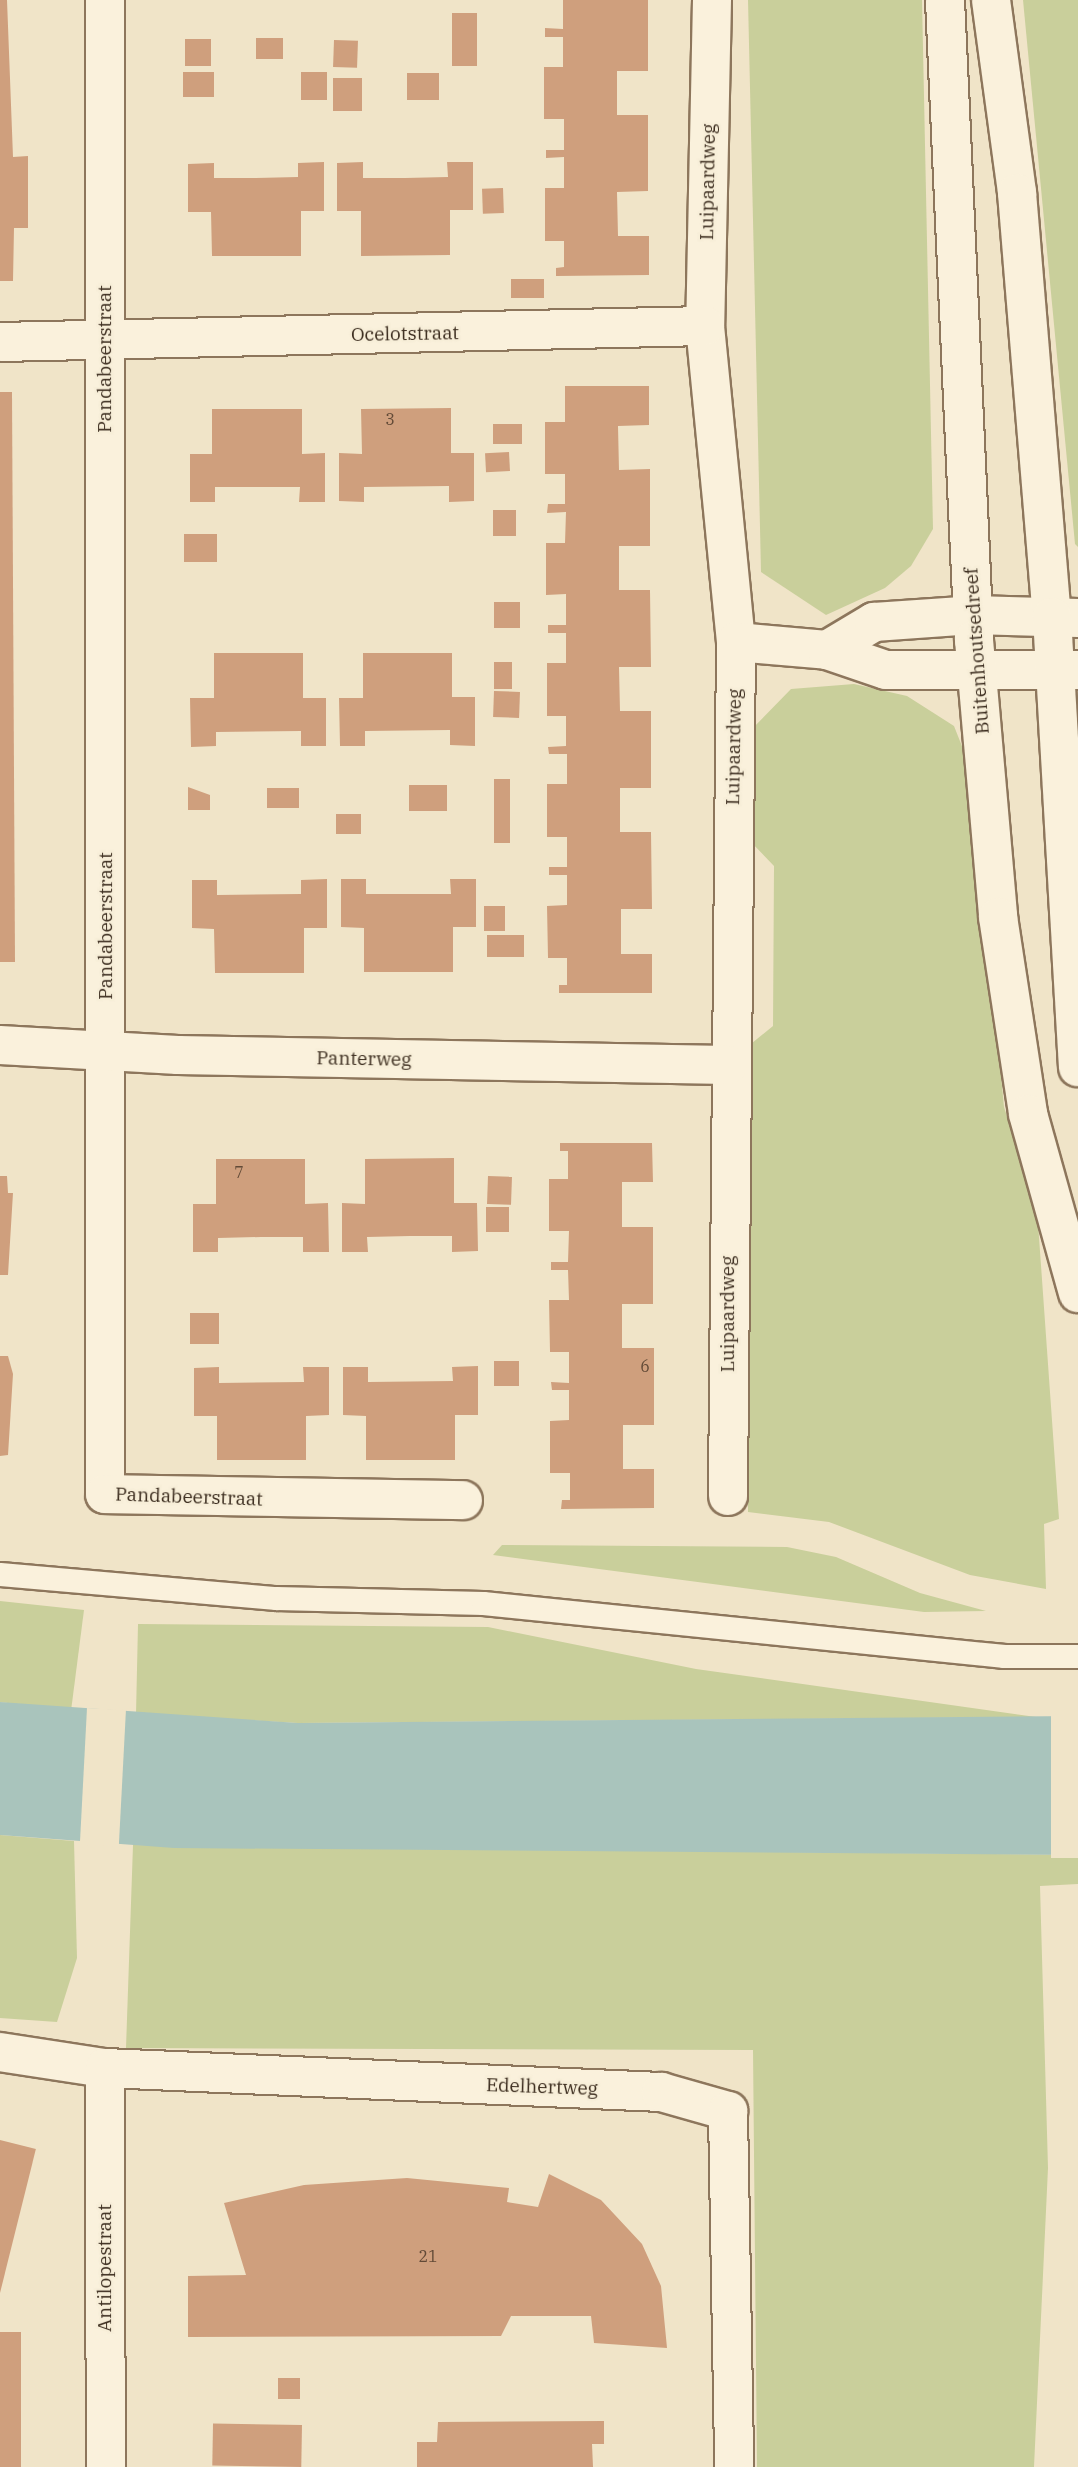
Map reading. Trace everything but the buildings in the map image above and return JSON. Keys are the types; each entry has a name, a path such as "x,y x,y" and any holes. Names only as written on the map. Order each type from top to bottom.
{"street":[{"name":"Pandabeerstraat","path":"105,0 105,1494 463,1500"},
{"name":"Luipaardweg","path":"712,0 705,326 736,642 728,1065 729,1496"},
{"name":"Buitenhoutsedreef","path":"946,0 973,615 998,917 1028,1114 1078,1293"},
{"path":"991,0 1017,193 1065,618 1078,1067"},
{"name":"Ocelotstraat","path":"0,342 705,326"},
{"path":"827,650 874,622 973,615 1065,618"},
{"path":"736,642 827,650 886,670 977,673 1067,670"},
{"name":"Panterweg","path":"0,1045 728,1065"},
{"name":"Edelhertweg","path":"0,2052 105,2068 661,2092 728,2112 734,2467"},
{"name":"Antilopestraat","path":"105,2068 106,2467"}],"lane":[{"path":"0,1574 276,1598 483,1603 1004,1656 1078,1656"}],"green space":[{"path":"748,0 922,0 933,529 911,566 885,588 826,615 761,572"},
{"path":"1023,0 1078,0 1078,547 1075,544"},
{"path":"854,684 907,696 954,726 973,774 1004,1107 1037,1209 1059,1519 1044,1524 1046,1589 970,1575 829,1522 748,1512 746,1048 773,1026 774,866 749,840 750,731 791,689"},
{"path":"502,1545 787,1547 836,1557 920,1593 986,1611 924,1612 493,1555"},
{"path":"0,1601 84,1610 71,1711 0,1702"},
{"path":"138,1624 488,1627 696,1669 1036,1717 298,1723 136,1714"},
{"path":"0,1835 74,1841 77,1958 57,2022 0,2018"},
{"path":"133,1845 1078,1855 1078,1884 1040,1886 1048,2168 1034,2467 757,2467 753,2050 126,2048"}],"water":[{"path":"0,1702 298,1723 1078,1716 1078,1855 174,1848 0,1835"}],"pier":[{"path":"87,1708 126,1710 119,1847 80,1845"},
{"path":"1051,1713 1078,1713 1078,1858 1051,1858"}]}
